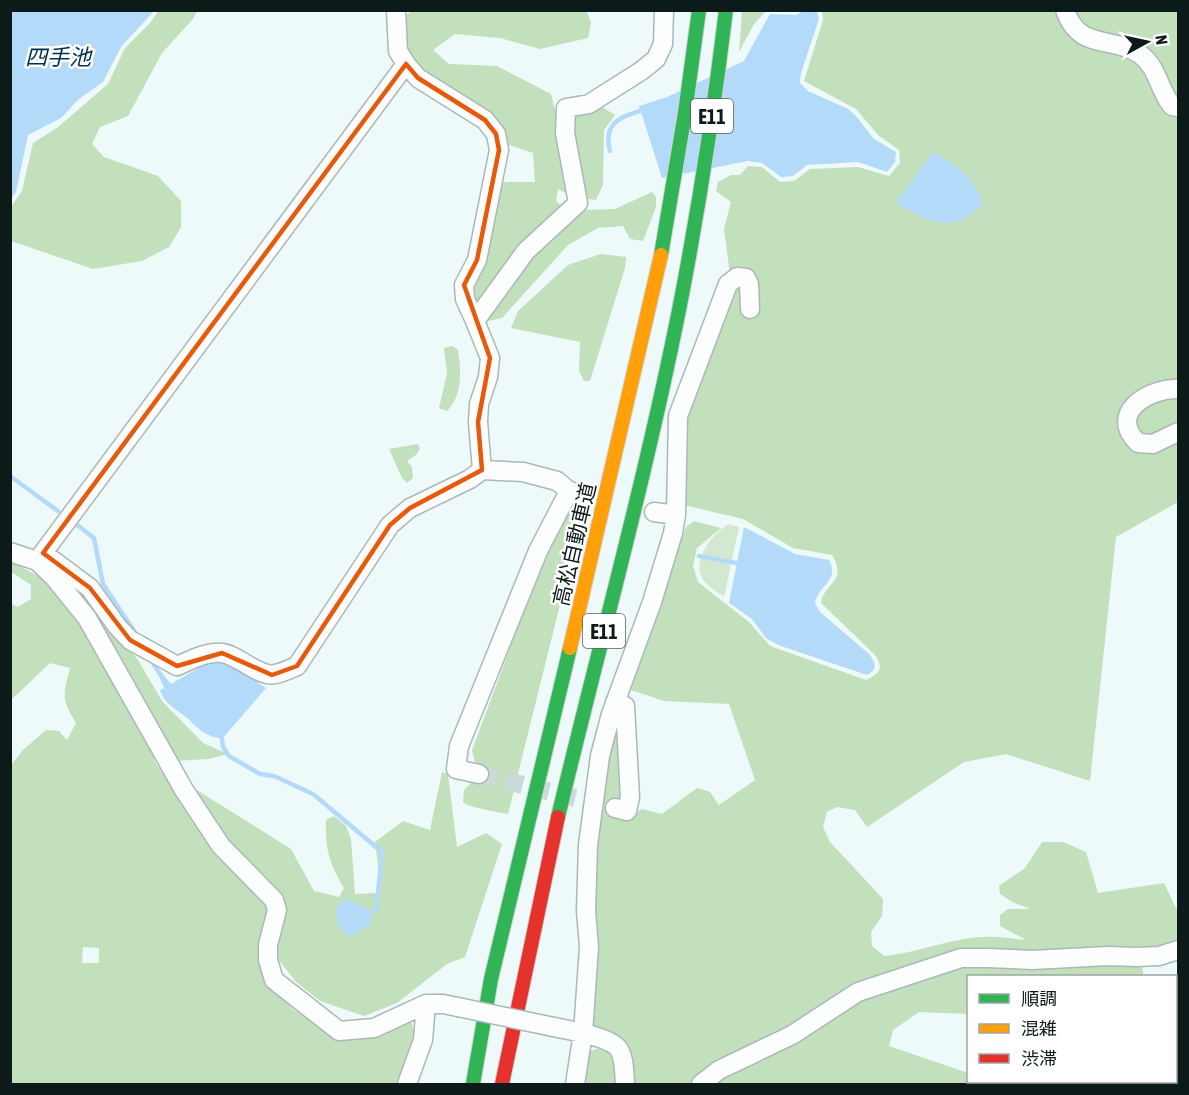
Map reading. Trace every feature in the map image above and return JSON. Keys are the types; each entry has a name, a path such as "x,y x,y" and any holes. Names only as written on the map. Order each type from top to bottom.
{"highway":[{"name":"高松自動車道","path":"473,1084 491,979 656,284 693,69 699,10"},
{"name":"E11","path":"502,1084 563,797 615,590 666,366 703,177 726,10"},
{"path":"521,1062 563,797"},
{"path":"464,1084 472,1044 491,979"}],"street":[{"path":"396,10 398,51 406,64 418,78 486,120 496,134 499,150 477,260 464,285 465,298 490,358 488,377 479,404 478,422 482,470"},
{"path":"475,321 526,251 578,203 565,133 566,108 589,104 642,71 656,59 663,44 664,10"},
{"path":"1065,10 1076,32 1093,40 1128,48 1141,55 1152,66 1165,97 1172,106 1179,107"},
{"path":"40,557 406,64"},
{"path":"575,1084 583,1033 589,947 586,911 588,845 600,756 615,702 673,533 676,515 678,416 728,284 737,277 746,278 749,284 750,309"},
{"path":"1179,389 1166,389 1152,393 1136,403 1130,410 1128,426 1138,444 1153,444 1179,432"},
{"path":"10,552 40,557 90,588 130,640 177,666 204,655 222,653 262,673 272,675 297,666 390,525 410,508 470,479 482,470 523,472 557,481 577,493 538,551 459,746 456,769 478,774"},
{"path":"654,512 676,515"},
{"path":"40,557 87,618 184,790 221,846 274,900 277,910 268,945 268,960 273,980 339,1031 374,1028 426,1004 443,1004 583,1033 609,1042 618,1048 622,1057 625,1084"},
{"path":"615,702 625,706 630,797 627,811 615,808"},
{"path":"700,1084 719,1070 792,1035 858,992 961,958 1032,960 1108,956 1137,957 1159,956 1179,950"},
{"path":"407,1084 423,1040 426,1004"}],"highlighted area":[{"path":"406,64 418,78 485,120 496,134 499,150 477,260 464,285 490,358 478,422 482,470 410,508 390,525 297,666 272,675 222,653 177,666 130,640 90,588 43,553"}],"green space":[{"path":"159,10 197,11 193,19 162,53 128,116 100,127 92,144 104,157 158,176 181,201 181,227 169,247 142,261 93,269 11,241 11,207 22,191 33,143 57,128 108,84 125,48 150,23"},
{"path":"413,11 586,11 591,22 588,38 540,49 500,38 455,34 433,50 449,64 497,66 551,94 558,121 569,195 558,189 556,201 565,209 477,304 474,288 498,182 535,182 533,153 504,143 420,74 410,54 405,35 406,15"},
{"path":"742,11 766,11 754,24 739,52"},
{"path":"822,11 1059,11 1136,59 1178,114 1178,383 1147,388 1127,442 1178,440 1178,502 1116,537 1090,781 1006,754 964,762 867,827 855,810 837,807 827,812 823,827 830,842 883,899 882,916 871,932 872,946 884,956 971,938 995,937 1026,940 1000,926 1000,915 1008,909 1031,909 1012,902 1000,894 999,886 1025,868 1042,842 1063,842 1086,852 1098,893 1164,883 1178,912 1178,943 1152,951 958,952 715,1063 690,1084 634,1084 592,1028 597,972 595,892 600,812 603,783 615,726 620,727 630,816 642,809 662,814 697,788 710,792 719,805 755,780 729,704 664,701 631,690 686,527 694,521 721,528 697,548 693,566 698,582 749,622 770,646 866,680 878,672 880,666 874,654 821,603 823,596 837,576 838,571 832,555 793,548 743,519 684,505 687,406 730,275 724,229 731,202 716,191 718,182 731,175 740,175 748,166 762,167 780,182 794,181 810,169 858,167 889,176 900,163 899,150 878,135 856,109 804,81 823,20"},
{"path":"1070,11 1178,11 1178,99 1162,73 1083,27"},
{"path":"602,107 615,115 604,130 603,185 596,200 588,199 585,192 575,137 575,117 584,110"},
{"path":"652,192 656,197 656,207 643,241 630,239 623,226 598,228 568,245 502,318 488,321 485,316 528,257 565,222 586,210 615,209"},
{"path":"601,254 626,257 625,268 590,381 584,381 579,371 580,342 511,328 518,311 568,265"},
{"path":"452,346 458,350 460,382 456,398 447,411 439,408 447,373 444,348"},
{"path":"1169,394 1178,398 1178,427 1145,440 1134,422 1137,416 1148,404"},
{"path":"418,444 420,448 417,454 407,461 412,467 413,478 407,483 402,478 389,449"},
{"path":"577,507 583,512 508,814 484,810 463,802 464,790 485,768 475,762 472,750 519,624 563,518"},
{"path":"729,524 739,527 724,597 704,581 700,563 711,540"},
{"path":"11,561 41,578 70,583 94,606 138,660 162,701 203,743 228,754 208,759 175,761 151,745 155,762 170,785 192,787 291,849 314,891 339,897 344,888 329,856 326,820 334,816 346,826 351,839 355,894 376,893 379,873 375,842 403,821 430,830 442,772 448,774 457,847 486,833 502,844 465,957 447,964 397,1003 364,1016 320,1001 296,982 278,959 264,956 264,982 294,1010 332,1034 398,1020 411,1021 413,1045 400,1084 11,1084 11,765 23,750 46,730 59,731 67,740 76,723 65,697 70,668 50,663 11,700 10,603 18,607 31,599 31,585 11,572","holes":["83,947 99,948 99,963 82,963"]},
{"path":"1142,964 1143,974 967,975 967,1014 919,1012 893,1030 889,1046 967,1073 967,1083 999,1084 711,1084 863,998 963,965"},
{"path":"599,1048 612,1054 617,1084 582,1084 590,1051"}],"water":[{"name":"四手池","path":"11,10 154,11 121,47 103,82 79,99 61,118 28,135 16,192 11,199"},
{"path":"804,11 817,12 819,19 801,73 800,83 808,91 848,109 874,139 896,152 895,162 887,172 858,162 807,165 793,176 781,177 762,163 748,161 662,178 639,106 667,97 744,61 770,14 796,15"},
{"path":"933,152 964,173 976,187 980,196 982,205 960,220 949,223 929,220 896,203"},
{"path":"744,527 795,554 829,560 832,573 815,603 820,612 869,654 875,666 871,673 867,675 778,645 766,638 752,619 729,603"},
{"path":"215,663 230,664 266,688 223,738 203,732 167,703 160,690 164,688 158,674 161,672 171,684 202,666"},
{"path":"347,898 370,911 372,922 354,935 348,936 337,922 336,916 338,906"}],"waterway":[{"path":"610,151 608,141 612,126 623,117 647,109"},
{"path":"10,476 58,511"},
{"path":"76,524 94,538 103,584 136,634"},
{"path":"699,556 741,564"},
{"path":"154,665 162,677"},
{"path":"221,732 223,747 229,756 260,774 274,776 313,794 382,852 376,909 367,914"}],"tunnel":[{"path":"479,774 615,808"}],"traffic: fast":[{"path":"661,255 685,113 699,10"},
{"path":"558,817 667,369 700,195 726,10"},
{"path":"473,1084 491,979 570,648"}],"traffic: slow":[{"path":"570,648 661,255"}],"traffic: jam":[{"path":"502,1084 558,817"}]}
